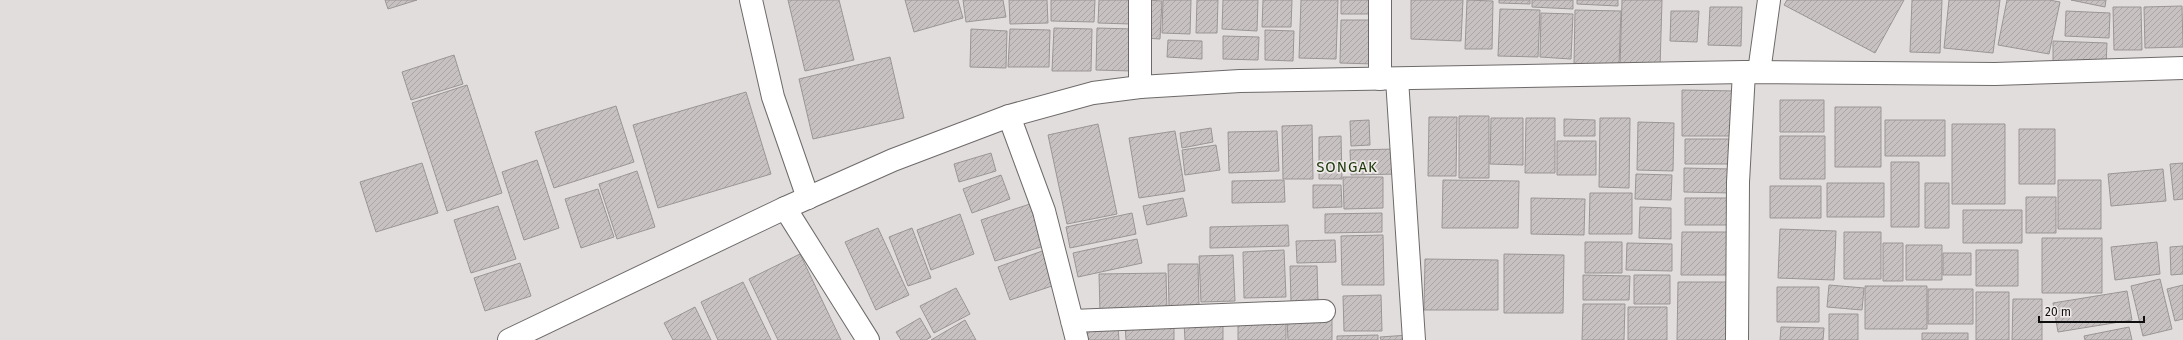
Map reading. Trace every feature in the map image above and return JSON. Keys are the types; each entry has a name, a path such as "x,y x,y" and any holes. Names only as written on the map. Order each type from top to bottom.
{"main road":[{"path":"751,0 773,97 808,198"},
{"path":"1140,0 1140,87"},
{"path":"1380,0 1414,340"},
{"path":"1738,340 1738,182 1752,72 1769,0"},
{"path":"509,340 785,208 893,160 1009,116 1093,93 1140,87 1240,81 1388,80 1752,72 1995,74 2183,68"},
{"path":"1009,116 1044,211 1074,330 1324,311"},
{"path":"785,208 868,340"}],"building":[{"path":"385,0 417,0 388,9"},
{"path":"788,0 839,0 854,60 805,71"},
{"path":"905,0 958,0 963,18 914,32"},
{"path":"963,0 1003,0 1006,17 966,22"},
{"path":"1009,0 1047,0 1048,23 1010,24"},
{"path":"1051,0 1095,0 1094,22 1051,21"},
{"path":"1099,0 1132,0 1131,24 1098,23"},
{"path":"1147,0 1162,1 1160,39 1145,38"},
{"path":"1163,0 1191,0 1190,34 1162,33"},
{"path":"1197,0 1218,0 1217,33 1196,33"},
{"path":"1223,0 1258,0 1257,31 1222,29"},
{"path":"1263,0 1292,0 1291,27 1262,27"},
{"path":"1301,0 1338,0 1336,59 1299,58"},
{"path":"1341,0 1372,0 1371,14 1341,14"},
{"path":"1411,0 1463,0 1461,41 1411,39"},
{"path":"1467,0 1493,1 1492,49 1465,49"},
{"path":"1499,0 1530,0 1530,4 1499,3"},
{"path":"1532,0 1573,0 1573,9 1532,7"},
{"path":"1577,0 1618,0 1618,6 1577,4"},
{"path":"1622,0 1662,0 1660,68 1620,67"},
{"path":"1787,0 1904,0 1875,53 1784,5"},
{"path":"1912,0 1942,0 1940,53 1910,52"},
{"path":"1949,0 2000,0 1993,53 1944,48"},
{"path":"2007,0 2049,0 2060,2 2049,54 1998,45"},
{"path":"2071,0 2106,0 2105,7"},
{"path":"2182,6 2183,47 2145,48 2144,7"},
{"path":"1710,7 1742,7 1741,46 1708,45"},
{"path":"2113,7 2141,7 2142,50 2114,50"},
{"path":"1500,9 1540,10 1538,57 1498,56"},
{"path":"1575,10 1621,11 1619,65 1574,64"},
{"path":"1671,11 1699,11 1697,42 1670,41"},
{"path":"2066,11 2110,13 2109,38 2065,36"},
{"path":"1541,13 1573,14 1571,59 1540,57"},
{"path":"1341,20 1375,20 1374,64 1340,63"},
{"path":"1054,28 1092,29 1091,71 1052,71"},
{"path":"1097,28 1133,29 1132,71 1096,70"},
{"path":"971,29 1007,31 1006,68 970,67"},
{"path":"1010,29 1050,30 1049,67 1008,67"},
{"path":"1265,30 1294,31 1293,61 1265,60"},
{"path":"1223,36 1259,37 1258,60 1223,59"},
{"path":"1168,40 1202,41 1202,59 1167,57"},
{"path":"2053,41 2107,43 2106,65 2053,63"},
{"path":"454,55 463,84 411,100 402,72"},
{"path":"890,57 904,118 813,139 799,79"},
{"path":"467,85 502,193 447,211 412,103"},
{"path":"1682,90 1737,91 1736,136 1682,136"},
{"path":"746,92 771,174 658,208 633,125"},
{"path":"1780,100 1824,100 1824,132 1780,132"},
{"path":"616,106 634,162 554,188 535,132"},
{"path":"1835,107 1881,107 1881,167 1835,167"},
{"path":"1459,116 1489,116 1489,178 1459,178"},
{"path":"1429,117 1457,117 1456,176 1428,176"},
{"path":"1491,118 1523,118 1523,165 1490,164"},
{"path":"1526,118 1555,118 1555,173 1525,173"},
{"path":"1600,118 1630,118 1629,188 1599,187"},
{"path":"1564,119 1595,120 1595,136 1564,136"},
{"path":"1369,120 1370,145 1351,146 1350,121"},
{"path":"1885,120 1945,120 1945,156 1885,156"},
{"path":"1638,122 1674,123 1673,171 1637,170"},
{"path":"1098,124 1117,214 1067,224 1048,135"},
{"path":"1952,124 2005,124 2005,204 1952,204"},
{"path":"1312,125 1313,179 1283,179 1282,126"},
{"path":"1211,128 1213,142 1182,148 1180,133"},
{"path":"2019,129 2055,129 2055,184 2019,184"},
{"path":"1175,131 1185,191 1139,198 1129,138"},
{"path":"1277,131 1279,171 1229,173 1228,132"},
{"path":"1341,136 1342,179 1319,179 1319,137"},
{"path":"1780,136 1825,136 1825,179 1780,179"},
{"path":"1685,139 1739,139 1739,164 1685,164"},
{"path":"1557,141 1596,141 1596,175 1557,175"},
{"path":"1216,145 1220,170 1185,175 1182,150"},
{"path":"1397,149 1397,174 1351,175 1350,150"},
{"path":"991,153 996,171 959,182 954,164"},
{"path":"537,160 559,228 524,240 502,172"},
{"path":"1891,162 1919,162 1919,227 1891,227"},
{"path":"422,163 438,213 376,232 360,182"},
{"path":"2183,163 2183,199 2174,200 2170,164"},
{"path":"1684,168 1732,169 1732,193 1684,192"},
{"path":"2163,169 2166,201 2111,206 2108,174"},
{"path":"637,171 655,227 617,239 599,184"},
{"path":"1636,174 1672,175 1671,200 1635,199"},
{"path":"1001,175 1010,199 972,213 963,189"},
{"path":"1343,177 1383,177 1383,208 1344,209"},
{"path":"1284,180 1285,202 1232,203 1232,181"},
{"path":"1443,180 1519,181 1518,228 1442,228"},
{"path":"2058,180 2101,180 2101,229 2058,229"},
{"path":"1827,183 1884,183 1884,217 1827,217"},
{"path":"1925,183 1949,183 1949,228 1925,228"},
{"path":"1313,185 1341,185 1342,207 1313,208"},
{"path":"1770,186 1821,186 1821,218 1770,218"},
{"path":"598,189 614,237 581,248 565,199"},
{"path":"1590,193 1632,193 1632,234 1589,234"},
{"path":"2026,197 2056,197 2056,233 2026,233"},
{"path":"1183,198 1187,216 1147,225 1143,206"},
{"path":"1531,198 1585,199 1584,235 1531,234"},
{"path":"1685,198 1733,198 1733,225 1685,225"},
{"path":"1030,204 1044,246 995,261 981,220"},
{"path":"498,206 516,259 471,273 454,220"},
{"path":"1640,207 1671,208 1671,239 1639,238"},
{"path":"1963,210 2022,210 2022,243 1963,243"},
{"path":"1132,213 1136,234 1070,248 1066,227"},
{"path":"1382,213 1382,232 1325,233 1325,214"},
{"path":"960,214 974,254 931,270 917,230"},
{"path":"1288,225 1289,246 1210,248 1210,227"},
{"path":"878,228 909,295 876,310 845,242"},
{"path":"912,228 931,278 908,286 889,237"},
{"path":"1780,229 1836,231 1834,280 1778,278"},
{"path":"1682,232 1732,232 1731,275 1681,275"},
{"path":"1844,232 1881,232 1881,279 1844,279"},
{"path":"1383,235 1384,285 1342,285 1341,236"},
{"path":"2042,238 2102,238 2102,293 2042,293"},
{"path":"1137,239 1142,263 1078,277 1073,253"},
{"path":"1335,240 1336,262 1297,263 1296,241"},
{"path":"1585,242 1622,242 1622,273 1585,273"},
{"path":"2157,242 2160,274 2115,280 2111,247"},
{"path":"1627,243 1672,244 1672,271 1626,270"},
{"path":"1883,243 1903,243 1903,281 1883,281"},
{"path":"1906,245 1942,245 1942,280 1906,280"},
{"path":"2183,246 2183,274 2171,275 2170,247"},
{"path":"1045,250 1058,284 1010,300 998,267"},
{"path":"1284,250 1286,297 1244,298 1243,252"},
{"path":"1976,250 2018,250 2018,286 1976,286"},
{"path":"1943,253 1971,253 1971,275 1943,275"},
{"path":"800,254 841,340 778,340 749,279"},
{"path":"1504,254 1564,255 1563,313 1504,313"},
{"path":"1233,255 1235,301 1201,302 1199,256"},
{"path":"1425,259 1498,260 1498,310 1424,310"},
{"path":"520,263 531,296 485,311 474,278"},
{"path":"1168,264 1198,264 1199,305 1169,306"},
{"path":"1290,266 1317,266 1318,301 1291,302"},
{"path":"1166,273 1167,311 1100,312 1099,274"},
{"path":"1583,275 1630,276 1629,300 1583,300"},
{"path":"1634,275 1670,275 1670,304 1634,304"},
{"path":"2160,279 2172,329 2143,336 2131,286"},
{"path":"743,282 771,340 718,340 701,302"},
{"path":"1678,282 1730,282 1729,340 1677,340"},
{"path":"1829,285 1864,288 1862,310 1827,307"},
{"path":"2183,285 2183,319 2175,321 2167,289"},
{"path":"1865,286 1927,286 1927,329 1865,329"},
{"path":"1777,287 1819,287 1819,322 1777,322"},
{"path":"956,288 970,314 934,333 920,306"},
{"path":"1928,289 1973,289 1973,324 1928,324"},
{"path":"2127,291 2132,320 2058,332 2053,303"},
{"path":"1976,292 2009,292 2009,340 1976,340"},
{"path":"1381,295 1382,331 1344,331 1343,296"},
{"path":"2013,299 2042,299 2042,340 2012,340"},
{"path":"1583,304 1625,304 1624,340 1582,340"},
{"path":"695,307 711,340 673,340 664,323"},
{"path":"1628,307 1667,307 1667,340 1628,340"},
{"path":"1829,314 1858,314 1858,340 1829,340"},
{"path":"1332,317 1332,340 1288,340 1287,318"},
{"path":"920,318 931,337 926,340 901,340 896,332"},
{"path":"965,320 976,340 931,340"},
{"path":"1223,320 1223,340 1185,340 1184,323"},
{"path":"1286,321 1286,340 1238,340 1238,322"},
{"path":"1174,323 1174,340 1126,340 1125,324"},
{"path":"1781,327 1824,328 1823,340 1780,340"},
{"path":"2129,327 2132,340 2085,340 2084,336"},
{"path":"1118,328 1119,340 1087,340 1087,329"},
{"path":"1922,333 1968,333 1968,340 1922,340"},
{"path":"1378,335 1378,340 1337,340 1337,336"},
{"path":"1409,335 1409,340 1381,340 1380,337"}],"district":[{"name":"SONGAK","path":"1347,167"}]}
